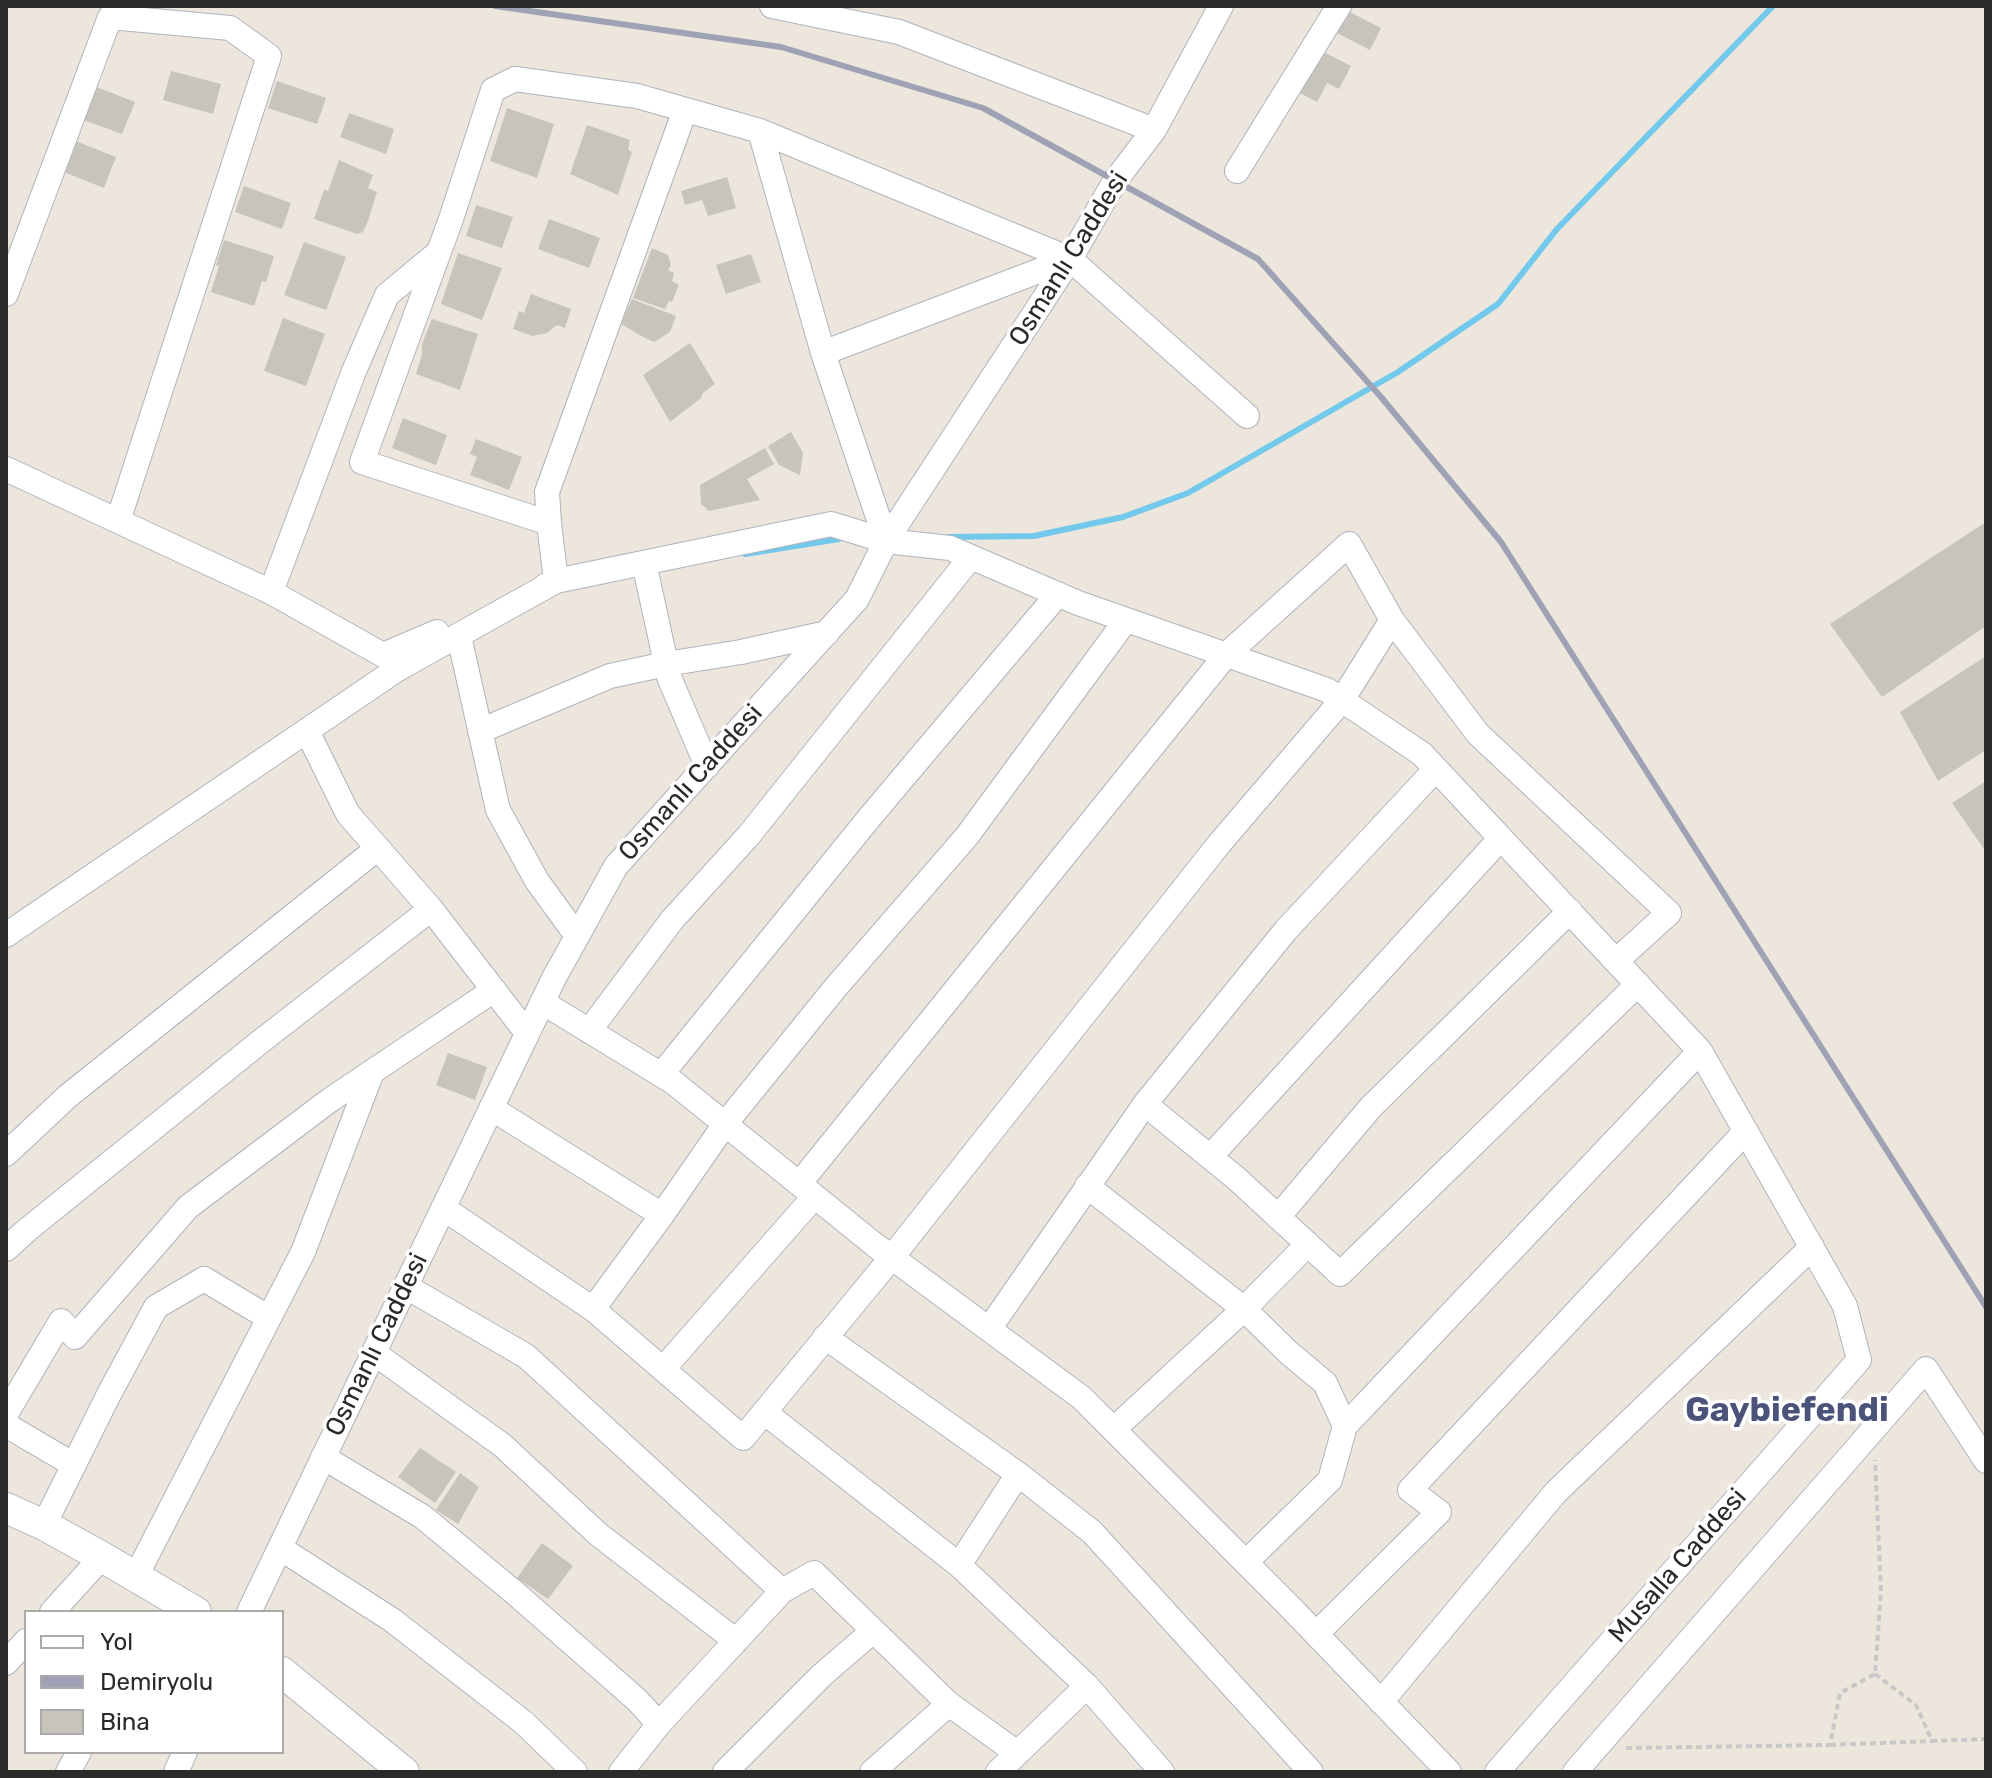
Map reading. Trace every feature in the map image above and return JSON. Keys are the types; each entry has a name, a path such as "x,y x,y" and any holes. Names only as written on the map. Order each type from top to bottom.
{"street":[{"path":"772,6 899,32 1154,130"},
{"name":"Osmanlı Caddesi","path":"250,1610 542,1002 616,866 857,599 886,541 1070,259 1115,181 1154,130 1221,6"},
{"path":"1237,171 1339,6"},
{"path":"6,294 110,17 230,28 269,56 118,521"},
{"path":"549,523 362,462 439,252 493,90 515,79 637,96 760,131 1070,259 1247,416"},
{"path":"556,581 547,492 685,110"},
{"path":"760,131 823,353 886,541"},
{"path":"271,592 354,371 387,295 439,252"},
{"path":"823,353 1070,259"},
{"path":"6,469 271,592 383,655 556,581 831,524 886,541 950,548 1126,620 1327,690 1422,754 1700,1051 1812,1247 1556,1492 1381,1702"},
{"path":"663,1369 1226,655 1349,544 1392,620 1478,734 1669,913 1616,961"},
{"path":"589,1031 672,920 749,835 971,557"},
{"path":"644,563 669,677 707,766"},
{"path":"6,935 396,670 556,581"},
{"path":"661,1075 870,817 1058,594"},
{"path":"593,1309 725,1124 836,987 967,836 1126,620"},
{"path":"443,1208 593,1309 743,1438 892,1257 1219,844 1342,700 1392,620"},
{"path":"480,731 610,676 827,633"},
{"path":"459,636 498,810 537,881 577,936"},
{"path":"307,731 348,814 431,909 527,1033"},
{"path":"989,1329 1145,1104 1286,930 1436,769"},
{"path":"1210,1157 1501,838"},
{"path":"6,1154 68,1096 378,848"},
{"path":"6,1249 260,1042 431,909"},
{"path":"1278,1217 1371,1107 1570,911"},
{"path":"1145,1104 1210,1157 1340,1274 1638,984"},
{"path":"6,1414 61,1321 75,1337 188,1207 330,1100 494,990"},
{"path":"542,1002 673,1082 892,1257 1082,1398 1449,1772"},
{"path":"1246,1562 1330,1480 1345,1426 1700,1051"},
{"path":"136,1576 303,1252 372,1072"},
{"path":"491,1108 662,1215"},
{"path":"1316,1634 1439,1512 1410,1490 1746,1131"},
{"path":"1087,1186 1244,1309 1325,1383 1345,1426"},
{"path":"1114,1429 1244,1309 1308,1244"},
{"name":"Musalla Caddesi","path":"1497,1772 1859,1360 1845,1306 1812,1247"},
{"path":"44,1525 156,1307 204,1279 269,1318"},
{"path":"405,1286 526,1356 782,1591"},
{"path":"825,1337 1018,1474 1092,1532 1311,1772"},
{"path":"374,1353 502,1445 598,1534 736,1641"},
{"path":"1575,1772 1926,1369 1986,1461"},
{"path":"764,1412 959,1565 1087,1686 1162,1772"},
{"path":"6,1425 74,1465"},
{"path":"323,1457 423,1517 637,1700 659,1724"},
{"path":"959,1565 1018,1474"},
{"path":"8,1512 44,1525 136,1576 165,1605 187,1610"},
{"path":"280,1548 392,1620 523,1722 575,1772"},
{"path":"54,1610 102,1557"},
{"path":"621,1772 659,1724 782,1591 814,1573 949,1704 1017,1753"},
{"path":"725,1772 822,1675 873,1631"},
{"path":"6,1663 24,1643"},
{"path":"284,1674 404,1772"},
{"path":"998,1772 1087,1686"},
{"path":"872,1772 949,1704"},
{"path":"68,1772 78,1754"}],"path":[{"path":"1873,1430 1881,1591 1875,1674"},
{"path":"1875,1674 1916,1705 1932,1741"},
{"path":"1830,1745 1840,1693 1875,1674"},
{"path":"1596,1748 1986,1739"}],"building":[{"path":"1346,10 1381,28 1370,50 1335,32"},
{"path":"1320,50 1351,66 1339,89 1327,83 1317,102 1298,92"},
{"path":"171,71 221,84 213,114 163,100"},
{"path":"277,81 326,98 317,124 268,108"},
{"path":"94,86 135,102 122,134 81,119"},
{"path":"507,108 554,124 537,178 490,161"},
{"path":"349,113 394,129 386,154 340,137"},
{"path":"587,125 630,140 628,150 632,152 618,195 570,174"},
{"path":"73,140 116,157 104,188 61,171"},
{"path":"339,160 373,175 368,188 377,192 363,232 357,234 314,219"},
{"path":"727,177 736,208 708,216 702,200 685,205 681,191"},
{"path":"244,186 291,203 282,229 235,212"},
{"path":"476,205 513,217 502,248 466,236"},
{"path":"549,219 600,238 589,268 538,249"},
{"path":"224,240 274,256 254,306 211,292"},
{"path":"304,242 346,257 326,310 284,295"},
{"path":"652,248 668,255 671,265 668,270 674,273 672,281 679,285 672,302 669,301 665,309 633,298"},
{"path":"458,253 502,268 482,320 441,304"},
{"path":"751,254 761,282 726,294 716,265"},
{"path":"531,294 571,309 565,328 557,325 547,333 532,336 513,329 519,311 524,313"},
{"path":"632,299 676,316 670,332 654,342 621,324"},
{"path":"283,318 325,334 306,386 264,371"},
{"path":"432,319 478,334 460,390 416,374 422,344"},
{"path":"690,343 715,384 670,422 643,375"},
{"path":"403,418 447,435 436,465 392,448"},
{"path":"791,432 803,453 800,475 779,465 768,446"},
{"path":"476,439 522,457 509,490 470,475 477,457 470,454"},
{"path":"765,448 774,464 747,479 760,500 709,511 701,504 700,485"},
{"path":"1986,522 1986,626 1882,697 1830,624"},
{"path":"1986,656 1986,750 1938,781 1900,712"},
{"path":"1986,781 1986,852 1952,803"},
{"path":"448,1053 487,1067 475,1100 436,1085"},
{"path":"420,1448 456,1472 435,1503 398,1477"},
{"path":"460,1473 479,1487 458,1524 436,1510"},
{"path":"542,1543 573,1566 548,1599 517,1578"}],"waterway":[{"path":"948,537 1034,536 1123,517 1188,493 1398,372 1498,304 1557,229 1773,6"},
{"path":"745,554 839,539"}],"railway":[{"path":"495,6 781,47 983,108 1258,259 1381,397 1501,542 1986,1307"}],"district":[{"name":"Gaybiefendi","path":"1787,1411"}]}
